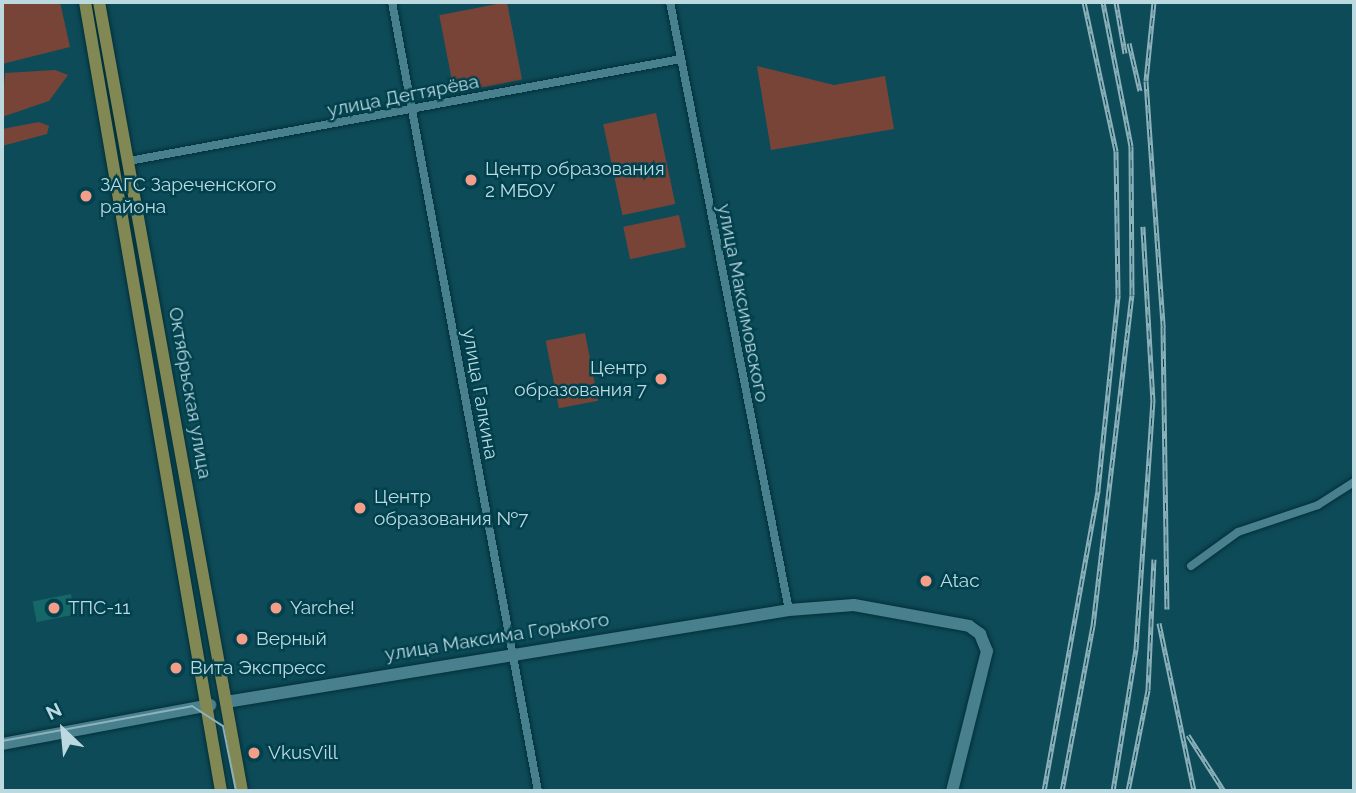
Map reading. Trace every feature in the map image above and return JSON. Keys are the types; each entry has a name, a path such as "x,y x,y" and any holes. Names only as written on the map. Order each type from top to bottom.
{"main road":[{"name":"Октябрьская улица","path":"85,2 210,705 221,791"},
{"name":"Октябрьская улица","path":"99,2 242,791"},
{"name":"улица Максима Горького","path":"210,705 226,702"}],"street":[{"name":"улица Галкина","path":"392,2 416,110 538,791"},
{"name":"улица Максимовского","path":"670,2 789,610"},
{"name":"улица Дегтярёва","path":"129,161 681,59"},
{"path":"1191,566 1238,532 1318,505 1354,482"},
{"name":"улица Максима Горького","path":"226,702 789,610 854,605 969,626 981,634 987,651 952,791"},
{"name":"улица Максима Горького","path":"2,744 210,705"}],"shaded area":[{"path":"2,2 60,2 70,47 2,64"},
{"path":"507,2 522,80 454,93 439,15"},
{"path":"757,66 834,85 885,76 894,129 771,150"},
{"path":"55,70 68,75 49,101 2,117 5,73"},
{"path":"656,113 675,204 623,215 603,124"},
{"path":"39,122 49,126 47,134 2,146 2,129"},
{"path":"679,215 686,247 630,259 623,227"},
{"path":"585,333 598,401 559,408 546,341"}],"building":[{"name":"ТПС-11","path":"71,594 75,615 37,622 33,601"}],"tram line":[{"path":"2,741 192,706 223,726 236,791"}],"railway":[{"path":"1044,791 1098,490 1118,295 1116,151 1084,2"},
{"path":"1062,791 1093,626 1132,295 1131,146 1103,2"},
{"path":"1116,2 1125,53"},
{"path":"1154,2 1146,81 1163,327 1167,609"},
{"path":"1129,43 1140,91"},
{"path":"1113,791 1136,649 1153,402 1143,226"},
{"path":"1128,791 1148,690 1154,559"},
{"path":"1159,623 1194,791"},
{"path":"1188,735 1224,791"}],"place":[{"name":"Центр образования 2 МБОУ","path":"471,180"},
{"name":"ЗАГС Зареченского района","path":"86,196"},
{"name":"Центр образования 7","path":"661,379"},
{"name":"Центр образования №7","path":"360,508"},
{"name":"Atac","path":"926,581"},
{"name":"ТПС-11","path":"54,608"},
{"name":"Yarche!","path":"276,608"},
{"name":"Верный","path":"242,639"},
{"name":"Вита Экспресс","path":"176,668"},
{"name":"VkusVill","path":"254,753"}]}
